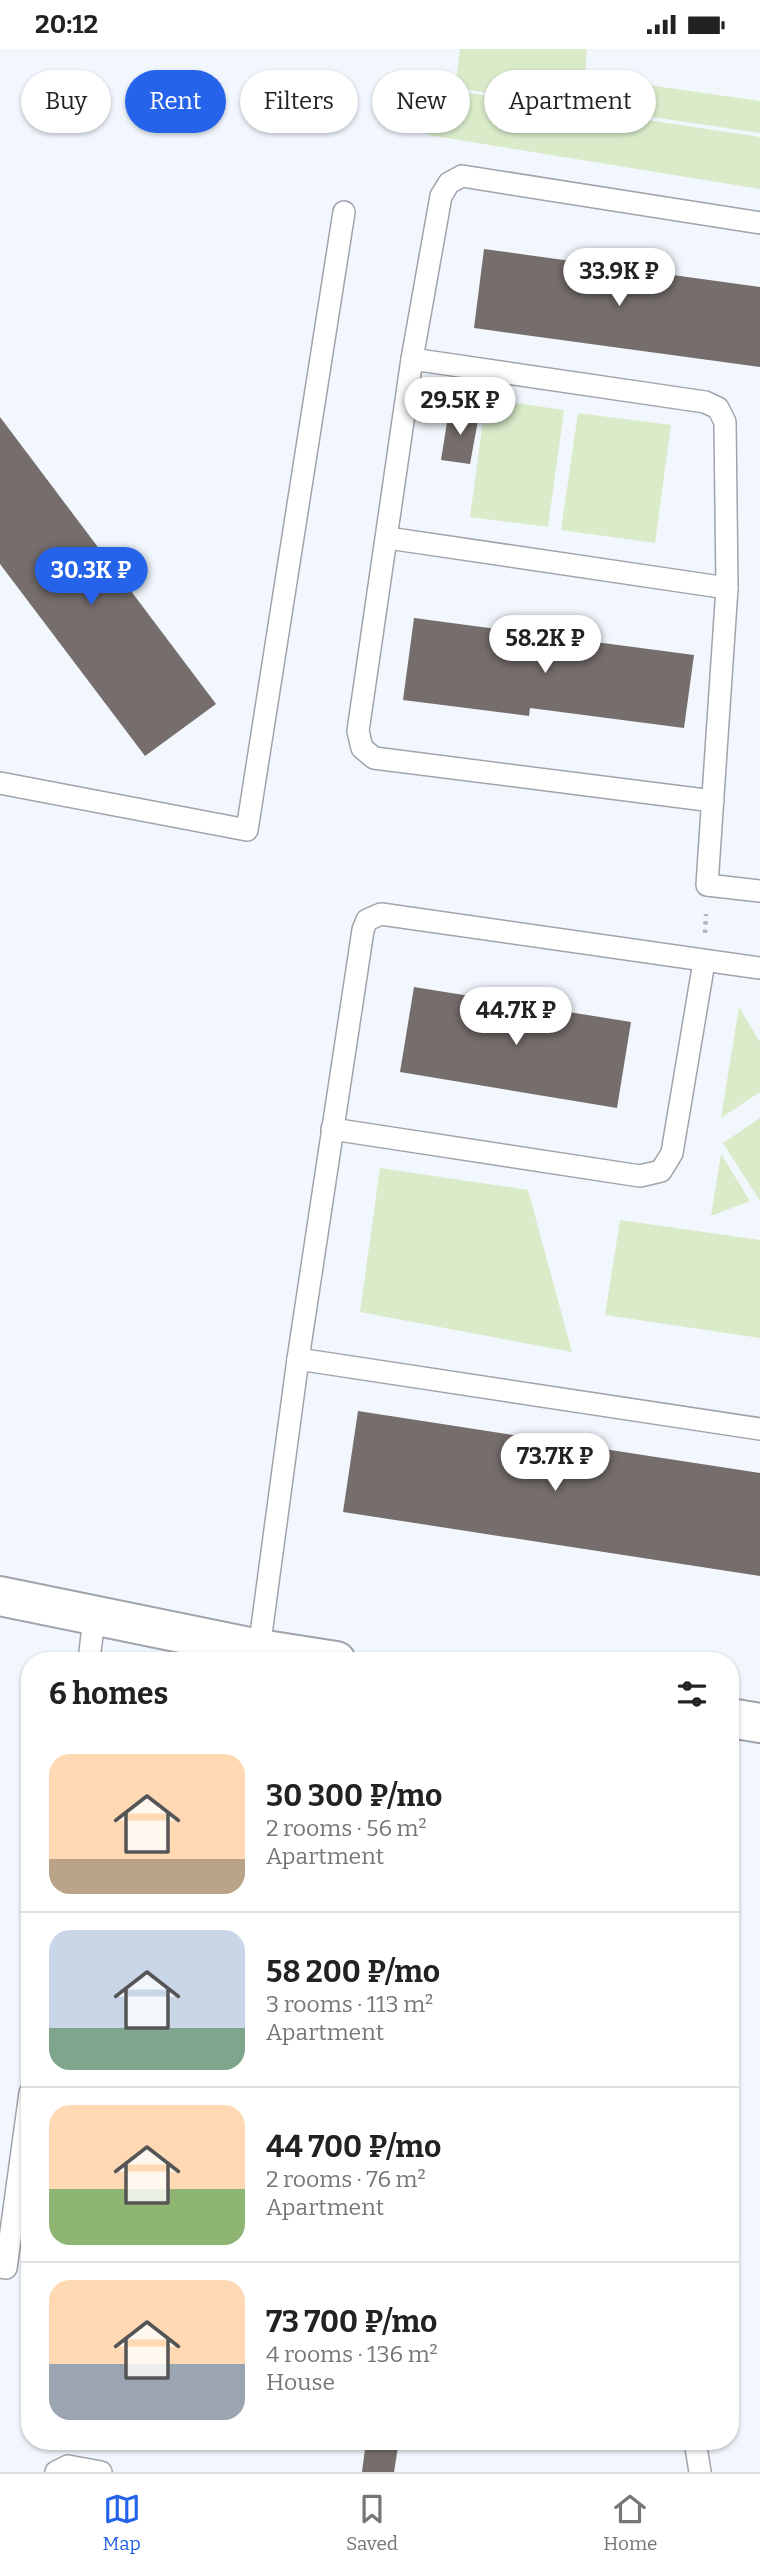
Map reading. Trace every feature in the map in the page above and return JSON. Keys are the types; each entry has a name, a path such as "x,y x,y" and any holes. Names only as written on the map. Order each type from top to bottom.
{"street":[{"path":"0,1596 278,1652"},
{"path":"739,1720 760,1723"}],"lane":[{"path":"713,801 374,758 362,748 358,731 412,359 442,196 449,183 462,176 760,223"},
{"path":"0,783 247,830 344,212"},
{"path":"412,359 705,402 718,408 725,422 727,588 707,885 760,891"},
{"path":"388,538 727,588"},
{"path":"259,1649 332,1129 363,930 367,919 381,914 760,968"},
{"path":"332,1129 640,1175 661,1171 672,1153 704,962"},
{"path":"298,1359 760,1429"},
{"path":"90,1652 94,1617"},
{"path":"0,2267 6,2268 21,2159"},
{"path":"696,2450 700,2472"},
{"path":"56,2472 68,2466 101,2472"}],"path":[{"path":"704,962 707,885"}],"green space":[{"path":"460,49 587,49 585,70 484,70 484,92 470,90 470,70 457,70"},
{"path":"656,86 760,101 760,133 656,118"},
{"path":"470,93 484,95 484,133 656,133 656,121 760,137 760,189 428,135 470,133"},
{"path":"486,399 564,410 548,527 470,517"},
{"path":"578,413 671,425 655,543 561,530"},
{"path":"739,1007 760,1042 760,1092 721,1118"},
{"path":"760,1118 760,1201 723,1143"},
{"path":"721,1154 750,1201 711,1216"},
{"path":"380,1168 528,1190 572,1352 360,1312"},
{"path":"620,1220 760,1240 760,1338 605,1315"}],"building":[{"path":"484,249 760,287 760,367 474,328"},
{"path":"449,410 479,415 470,464 441,460"},
{"path":"0,417 216,704 145,756 0,564"},
{"path":"414,618 694,655 684,728 530,708 529,716 403,700"},
{"path":"414,987 631,1022 617,1108 400,1072"},
{"path":"358,1411 760,1473 760,1576 343,1512"},
{"path":"365,2450 398,2450 394,2472 362,2472"}]}
